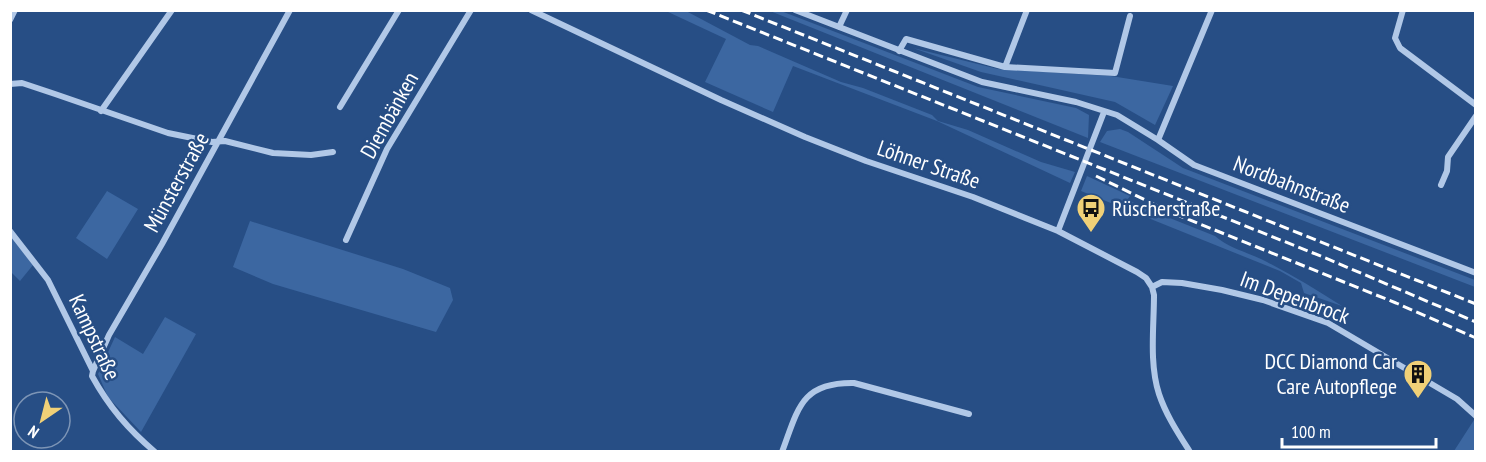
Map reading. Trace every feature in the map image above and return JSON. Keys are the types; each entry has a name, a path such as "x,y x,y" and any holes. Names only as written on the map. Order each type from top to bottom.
{"street":[{"path":"10,20 15,10"},
{"path":"100,111 172,10"},
{"name":"Münsterstraße","path":"93,371 110,335 290,10"},
{"path":"340,107 399,10"},
{"name":"Diembänken","path":"346,240 387,148 471,10"},
{"name":"Löhner Straße","path":"531,10 805,137 866,161 973,197 1058,231 1137,272 1146,278 1152,287"},
{"name":"Nordbahnstraße","path":"795,10 982,82 1076,102 1116,115 1194,165 1476,273"},
{"path":"839,27 847,10"},
{"path":"1005,67 1027,10"},
{"path":"1158,140 1212,10"},
{"path":"1403,10 1395,38 1400,48 1476,105"},
{"path":"899,51 906,39 1005,67 1115,73 1130,16"},
{"path":"10,84 22,83 168,133 273,153 311,155 333,152"},
{"path":"1058,231 1104,112"},
{"path":"1441,185 1447,171 1448,157 1476,116"},
{"name":"Kampstraße","path":"10,231 48,280 93,371 92,376 113,411 154,452"},
{"name":"Im Depenbrock","path":"1152,287 1162,282 1222,290 1263,300 1329,323 1457,399 1476,416"},
{"path":"1152,287 1156,381 1166,413 1190,452"},
{"path":"782,452 799,406 813,391 835,383 854,383 969,414"}],"shaded area":[{"path":"666,11 686,11 750,45 758,46 841,82 863,88 932,115 938,121 968,130 1041,162 1075,172 1070,183 937,121 793,66 773,112 705,82 726,39"},
{"path":"770,11 781,11 978,87 1076,108 1089,115 1088,138"},
{"path":"913,48 998,69 1111,76 1173,86 1155,125 1115,102 981,72"},
{"path":"1120,129 1183,168 1475,280 1475,287 1100,142 1107,131"},
{"path":"1087,176 1130,196 1128,199 1137,205 1215,236 1261,259 1342,306 1304,293 1301,283 1280,271 1081,191"},
{"path":"107,191 138,209 107,259 76,238"},
{"path":"250,221 403,269 450,288 453,300 436,332 273,284 233,267"},
{"path":"10,234 33,265 20,281 11,272"},
{"path":"165,317 196,334 141,432 108,397 98,374 115,337 143,354"},
{"path":"1474,420 1475,451 1454,451"}],"railway":[{"path":"706,10 1323,257 1476,322"},
{"path":"741,10 1476,304"},
{"path":"1096,176 1170,212 1396,303 1476,338"}],"place":[{"name":"Rüscherstraße","path":"1091,234"},
{"name":"DCC Diamond Car Care Autopflege","path":"1418,400"}]}
